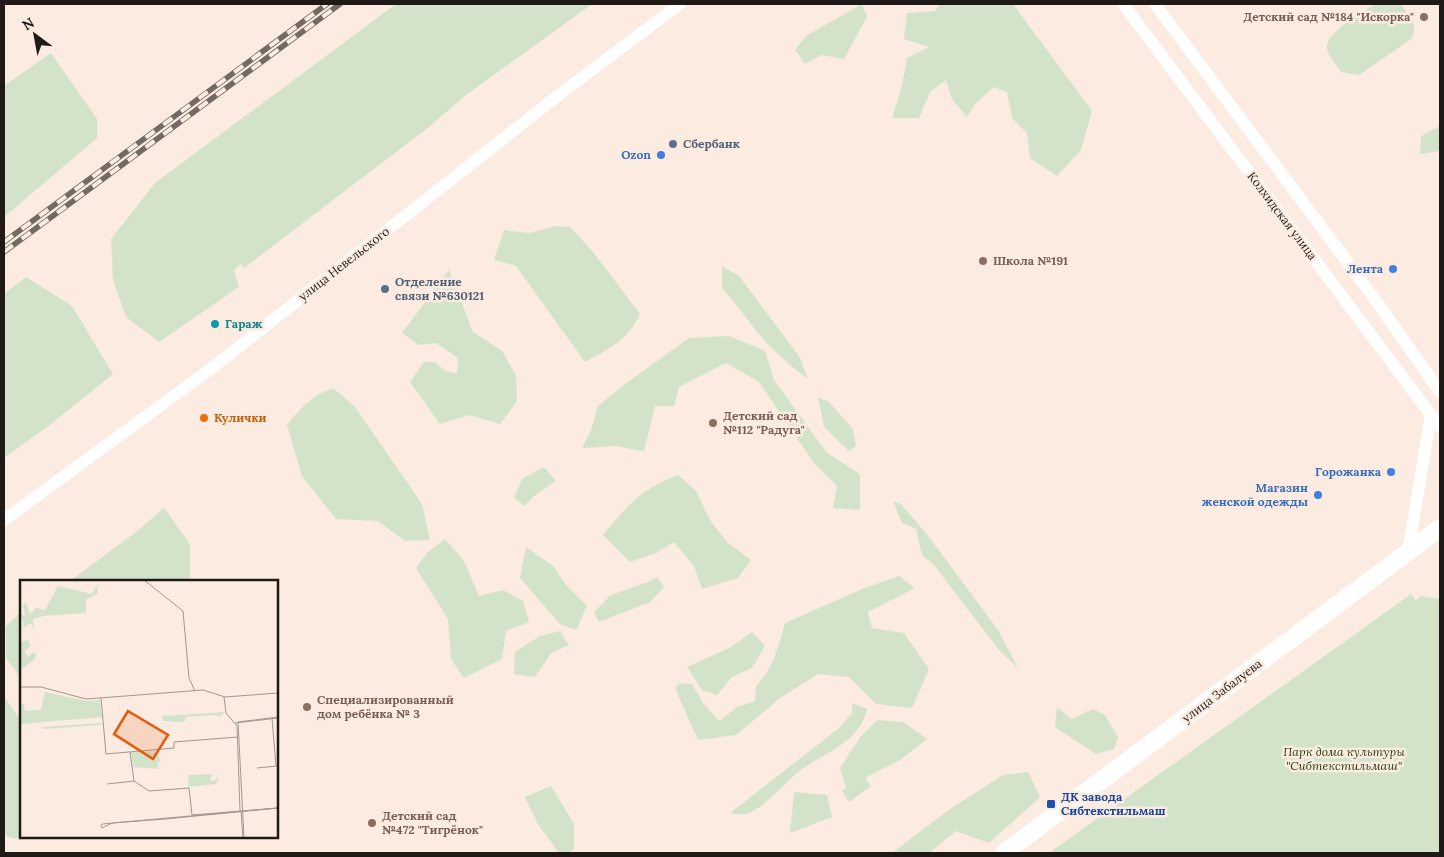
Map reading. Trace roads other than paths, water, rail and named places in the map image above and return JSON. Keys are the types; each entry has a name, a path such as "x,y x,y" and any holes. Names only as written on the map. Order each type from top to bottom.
{"street":[{"name":"улица Невельского","path":"4,520 192,383 560,94 680,4"},
{"name":"Колхидская улица","path":"1123,4 1440,427"},
{"name":"Колхидская улица","path":"1155,4 1366,287 1440,392"},
{"path":"1408,552 1431,415"},
{"name":"улица Забалуева","path":"1004,853 1440,528"}],"railway":[{"path":"4,242 327,4"},
{"path":"4,252 340,4"}],"place":[{"name":"Детский сад №184 \"Искорка\"","path":"1424,17"},
{"name":"Сбербанк","path":"673,144"},
{"name":"Ozon","path":"661,155"},
{"name":"Школа №191","path":"983,261"},
{"name":"Лента","path":"1393,269"},
{"name":"Отделение связи №630121","path":"385,289"},
{"name":"Гараж","path":"215,324"},
{"name":"Кулички","path":"204,418"},
{"name":"Детский сад №112 \"Радуга\"","path":"713,423"},
{"name":"Горожанка","path":"1391,472"},
{"name":"Магазин женской одежды","path":"1318,495"},
{"name":"Специализированный дом ребёнка № 3","path":"307,707"},
{"name":"ДК завода Сибтекстильмаш","path":"1051,804"},
{"name":"Детский сад №472 \"Тигрёнок\"","path":"372,823"}],"park label":[{"name":"Парк дома культуры \"Сибтекстильмаш\"","path":"1344,759"}]}
